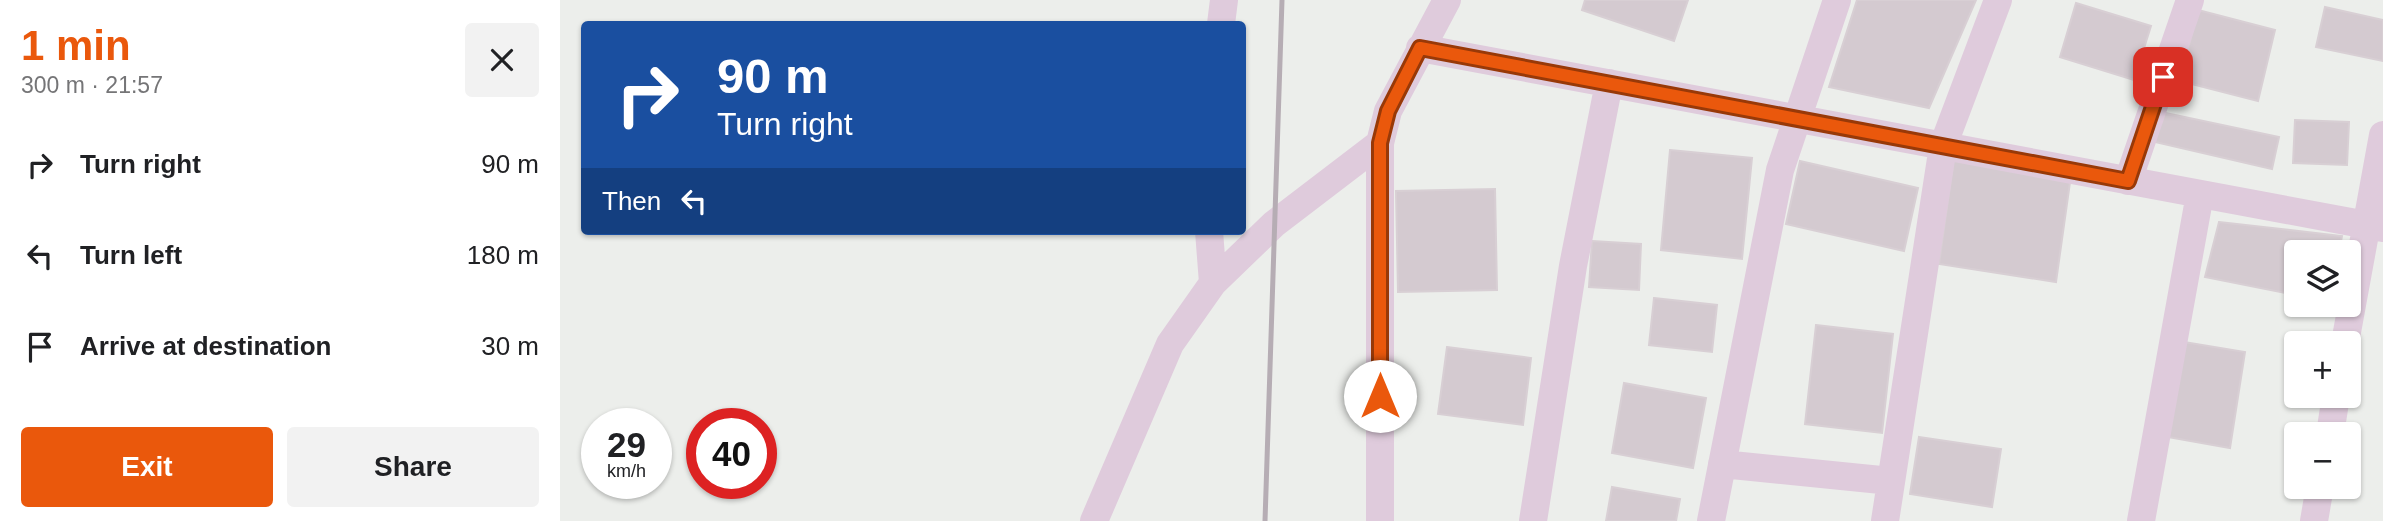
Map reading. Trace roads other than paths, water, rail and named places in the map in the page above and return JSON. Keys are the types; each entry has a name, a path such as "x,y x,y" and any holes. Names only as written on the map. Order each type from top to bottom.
{"street":[{"path":"1221,21 1224,0"},
{"path":"1380,521 1380,143 1388,111 1447,0"},
{"path":"1711,521 1780,170 1837,0"},
{"path":"1885,521 1943,146 1998,0"},
{"path":"2128,181 2190,0"},
{"path":"1420,48 2374,227"},
{"path":"1533,521 1573,266 1609,83"},
{"path":"2348,331 2374,227 2383,135"},
{"path":"1094,521 1170,344 1213,283 1274,224 1380,143"},
{"path":"2141,521 2200,194"},
{"path":"1209,235 1213,283"},
{"path":"1722,464 1891,481"},
{"path":"2314,521 2318,499"}],"railway":[{"path":"1265,521 1282,0"}]}
